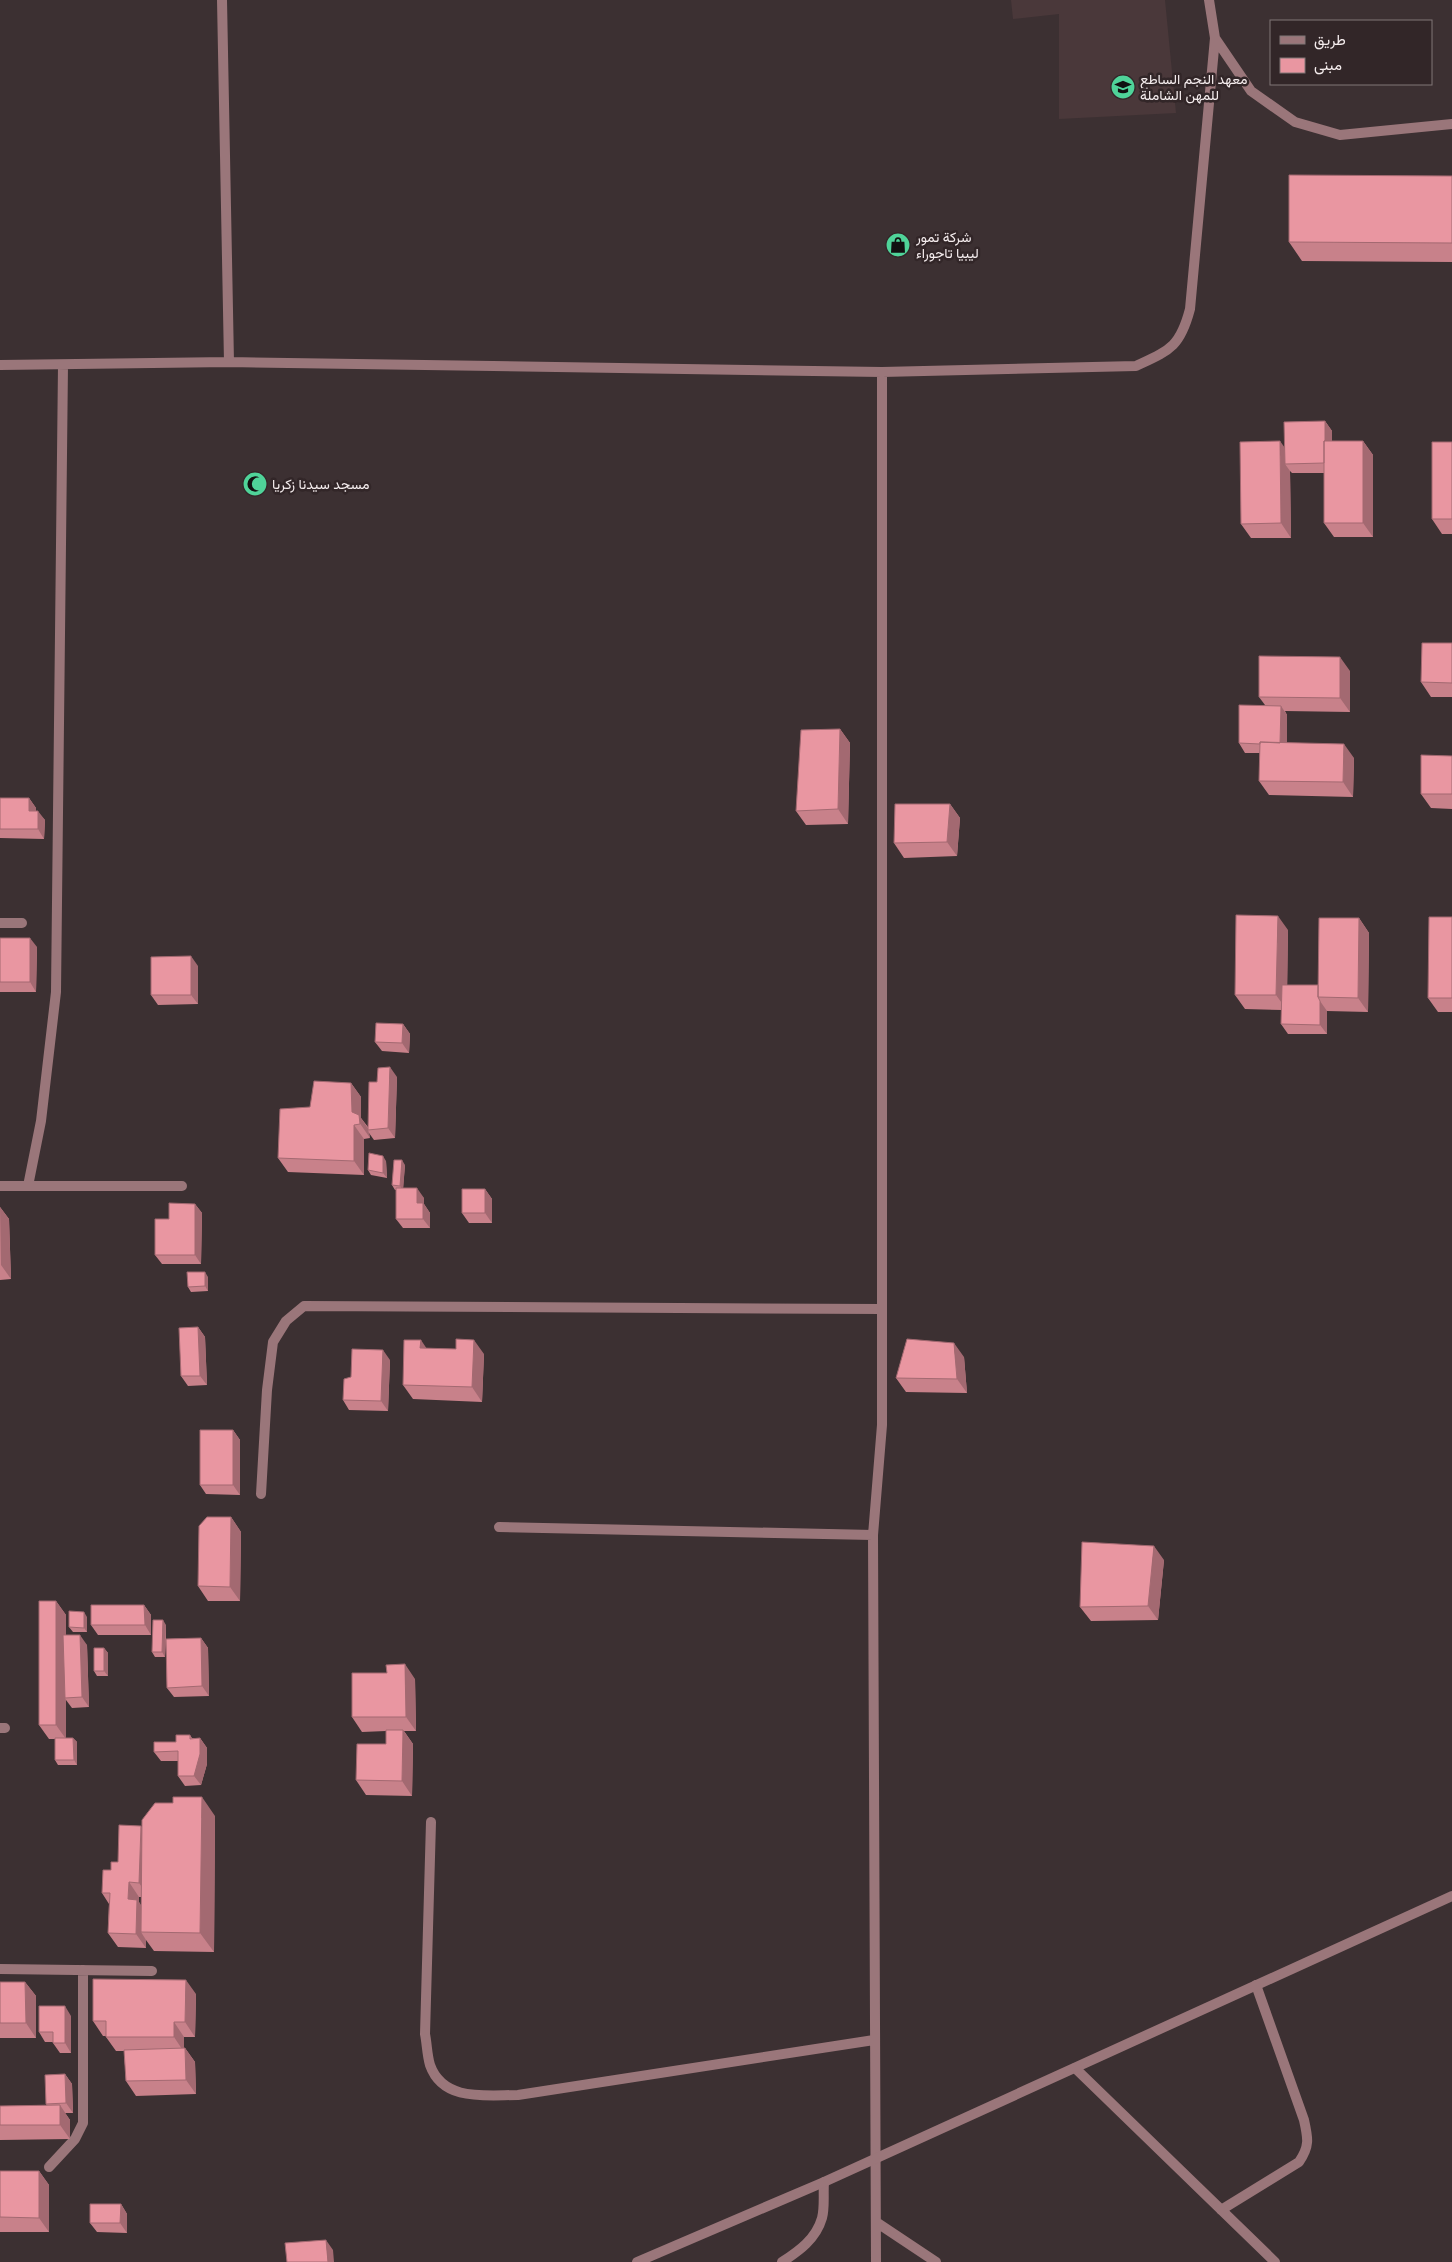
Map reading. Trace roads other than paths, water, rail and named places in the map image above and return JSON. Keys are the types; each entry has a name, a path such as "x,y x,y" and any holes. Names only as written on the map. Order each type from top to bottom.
{"street":[{"path":"222,0 229,362"},
{"path":"0,365 229,362 882,372 1136,366 1168,351 1184,332 1190,309 1215,38 1209,0"},
{"path":"1215,38 1251,91 1295,122 1340,135 1452,124"},
{"path":"28,1186 41,1121 56,992 63,365"},
{"path":"876,2262 873,1535 882,1425 882,372"},
{"path":"0,923 22,924"},
{"path":"0,1186 182,1186"},
{"path":"261,1494 267,1390 273,1342 286,1321 304,1306 882,1309"},
{"path":"499,1527 873,1535"},
{"path":"431,1822 426,2034 430,2065 442,2085 467,2096 518,2096 874,2040"},
{"path":"637,2262 824,2182 1452,1896"},
{"path":"0,1969 152,1971"},
{"path":"49,2167 75,2139 84,2122 83,1970"},
{"path":"1221,2210 1299,2162 1306,2151 1307,2137 1304,2120 1256,1985"},
{"path":"1075,2068 1275,2262"},
{"path":"782,2262 801,2250 814,2234 822,2218 824,2182"},
{"path":"876,2222 936,2262"}],"place":[{"name":"معهد النجم الساطع للمهن الشاملة","path":"1123,87"},
{"name":"شركة تمور ليبيا تاجوراء","path":"898,245"},
{"name":"مسجد سيدنا زكريا","path":"255,484"}]}
